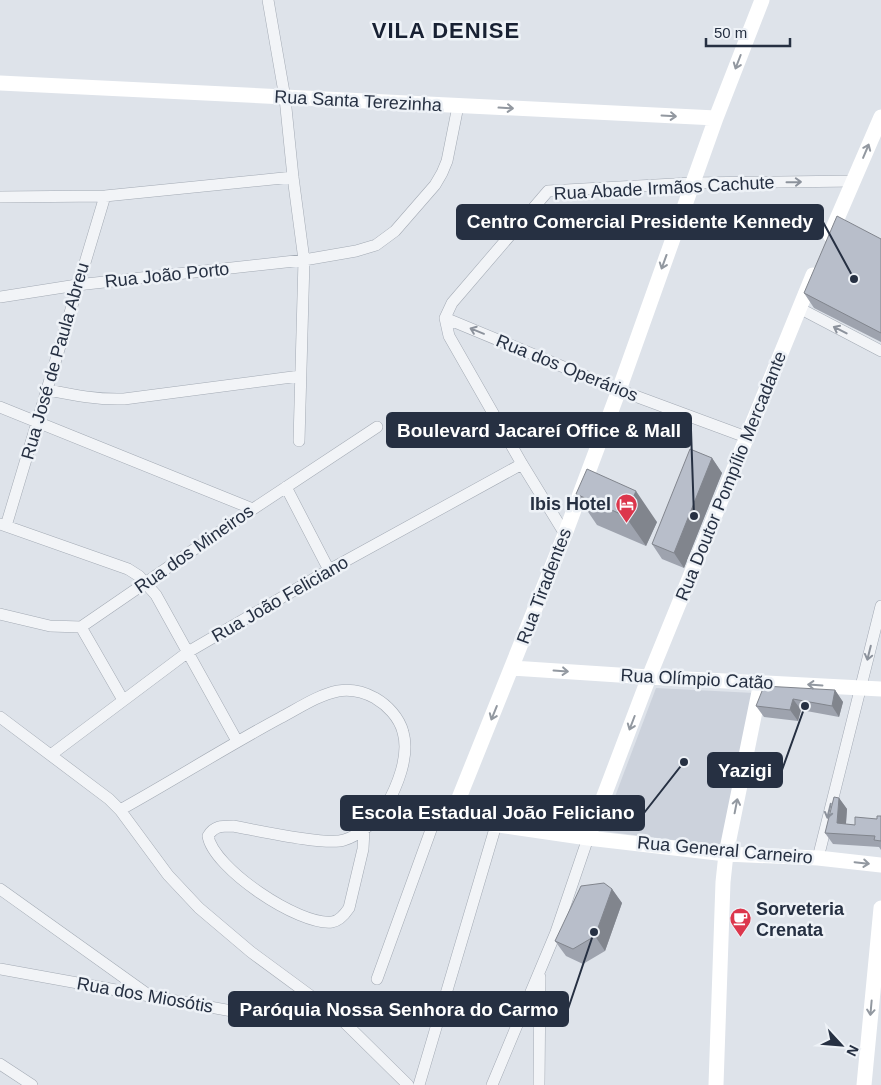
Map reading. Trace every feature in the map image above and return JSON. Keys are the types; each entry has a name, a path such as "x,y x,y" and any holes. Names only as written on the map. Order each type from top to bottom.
{"main road":[{"name":"Rua Tiradentes","path":"443,817 512,668 565,534 619,390 692,183 762,0"},
{"name":"Rua Santa Terezinha","path":"0,83 716,118"},
{"path":"826,245 881,117"},
{"name":"Rua Doutor Pompílio Mercadante","path":"588,838 746,437 818,263"},
{"name":"Rua Olímpio Catão","path":"512,668 881,689"},
{"path":"716,1085 723,882 726,854 761,682"},
{"name":"Rua General Carneiro","path":"443,817 588,838 726,854 818,858 881,865"},
{"path":"864,1085 881,908"}],"street":[{"path":"268,0 285,98 304,260 299,441"},
{"name":"Rua João Porto","path":"0,296 77,285 304,260 376,245 395,231 435,185 447,161 458,106"},
{"path":"0,197 105,196 293,176"},
{"name":"Rua Abade Irmãos Cachute","path":"446,318 452,303 546,192 692,183 854,181"},
{"name":"Rua José de Paula Abreu","path":"3,525 38,423 77,285 105,196"},
{"path":"799,308 881,351"},
{"path":"446,318 450,336 522,464 565,534"},
{"name":"Rua dos Operários","path":"446,318 619,390 746,437"},
{"path":"48,390 84,398 124,399 300,376"},
{"path":"0,407 253,509"},
{"name":"Rua dos Mineiros","path":"81,627 377,427"},
{"name":"Rua João Feliciano","path":"52,754 188,652 329,570 522,464"},
{"path":"286,487 329,570"},
{"path":"3,525 128,569 140,576 156,595 237,740"},
{"path":"818,858 881,606"},
{"path":"0,614 50,626 81,627 123,700"},
{"path":"120,810 180,776 237,740 329,693 341,690 355,691 369,694 390,709 398,720 403,732 403,763 384,809 364,830 344,840 325,841 232,826 218,826 208,836 209,845 230,869 257,892 292,912 317,921 333,922 344,916 349,908 363,849 364,830"},
{"path":"0,717 52,754 109,799 120,810 168,875 199,908 251,952 338,1016 408,1085"},
{"path":"377,979 443,817 384,809"},
{"path":"419,1085 496,824"},
{"path":"492,1085 556,932 588,838"},
{"path":"0,889 150,996"},
{"name":"Rua dos Miosótis","path":"0,969 276,1019 284,1018 297,1009 302,990"},
{"path":"539,1085 540,969"},
{"path":"0,1064 32,1085"}],"shaded area":[{"path":"656,688 754,693 721,846 602,831"}],"building":[{"path":"837,216 881,239 881,333 804,293"},
{"path":"690,449 712,458 674,553 652,544"},
{"path":"587,469 636,491 625,516 576,494"},
{"path":"764,686 835,690 832,706 793,699 790,710 756,706"},
{"path":"834,797 839,798 837,823 855,825 855,817 877,819 877,816 881,816 881,841 874,840 875,836 825,833"},
{"path":"604,883 612,889 595,936 573,949 555,941 581,886"}],"place":[{"name":"Centro Comercial Presidente Kennedy","path":"854,279"},
{"name":"Boulevard Jacareí Office & Mall","path":"694,516"},
{"name":"Ibis Hotel","path":"627,523"},
{"name":"Yazigi","path":"805,706"},
{"name":"Escola Estadual João Feliciano","path":"684,762"},
{"name":"Paróquia Nossa Senhora do Carmo","path":"594,932"},
{"name":"Sorveteria Crenata","path":"740,938"}],"district":[{"name":"VILA DENISE","path":"446,30"}]}
